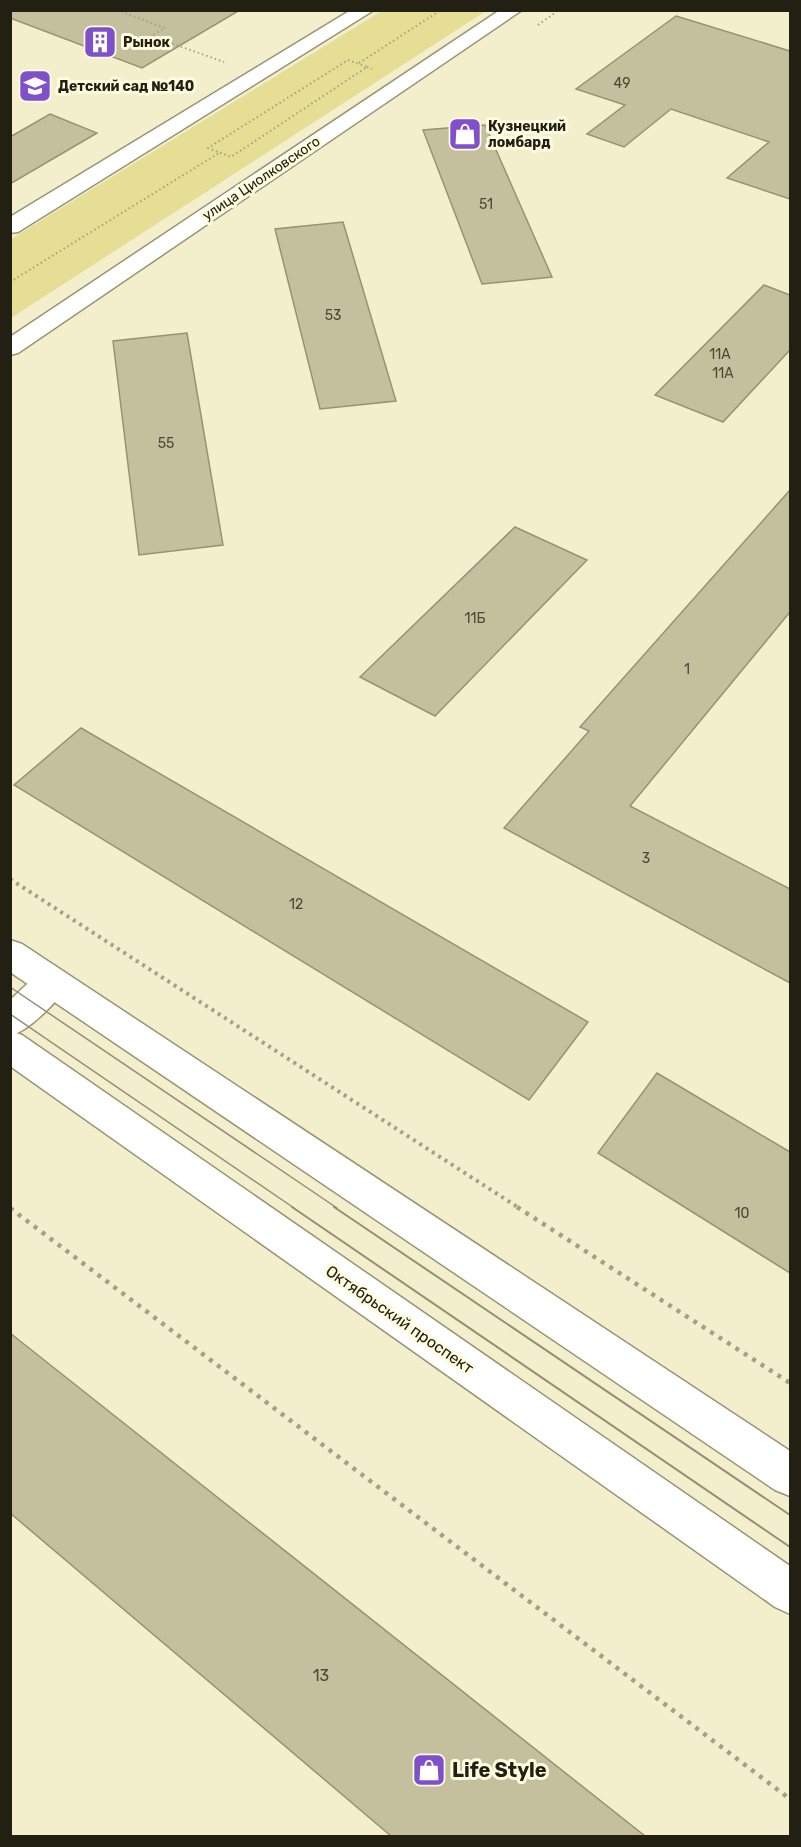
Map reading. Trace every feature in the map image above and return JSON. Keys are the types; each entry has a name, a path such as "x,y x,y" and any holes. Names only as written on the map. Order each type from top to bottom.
{"street":[{"path":"10,227 365,10"},
{"name":"улица Циолковского","path":"10,348 513,10"},
{"path":"10,954 790,1475"},
{"path":"10,1022 52,982"},
{"name":"Октябрьский проспект","path":"10,1046 790,1592"}],"path":[{"path":"117,10 165,28 151,36 232,65"},
{"path":"358,64 441,10"},
{"path":"348,60 208,148 231,157 368,67"},
{"path":"10,282 220,152"},
{"path":"10,879 790,1383"},
{"path":"10,1208 790,1799"}],"shaded area":[{"path":"383,10 486,11 11,318 11,239"}],"building":[{"path":"10,10 240,10 142,68 10,18"},
{"path":"676,16 790,51 790,199 727,178 769,142 671,109 624,147 587,134 625,105 576,89"},
{"path":"50,114 97,133 10,184 10,137"},
{"path":"485,125 552,277 482,284 423,130"},
{"path":"343,222 396,401 320,409 275,229"},
{"path":"764,285 790,295 790,350 723,422 655,395"},
{"path":"187,333 223,545 139,555 113,341"},
{"path":"790,490 790,612 630,806 790,889 790,983 504,828 589,731 580,727"},
{"path":"515,527 587,560 435,716 360,677"},
{"path":"81,728 588,1022 529,1100 14,785"},
{"path":"657,1073 790,1152 790,1273 598,1153"},
{"path":"10,1333 645,1836 391,1836 10,1513"}],"tram line":[{"path":"10,987 337,1208"},
{"path":"10,1014 294,1208"},
{"path":"292,1207 790,1547"},
{"path":"334,1207 790,1515"}],"place":[{"name":"Рынок","path":"100,42"},
{"name":"Детский сад №140","path":"35,86"},
{"name":"Кузнецкий ломбард","path":"465,134"},
{"name":"Life Style","path":"429,1770"}]}
